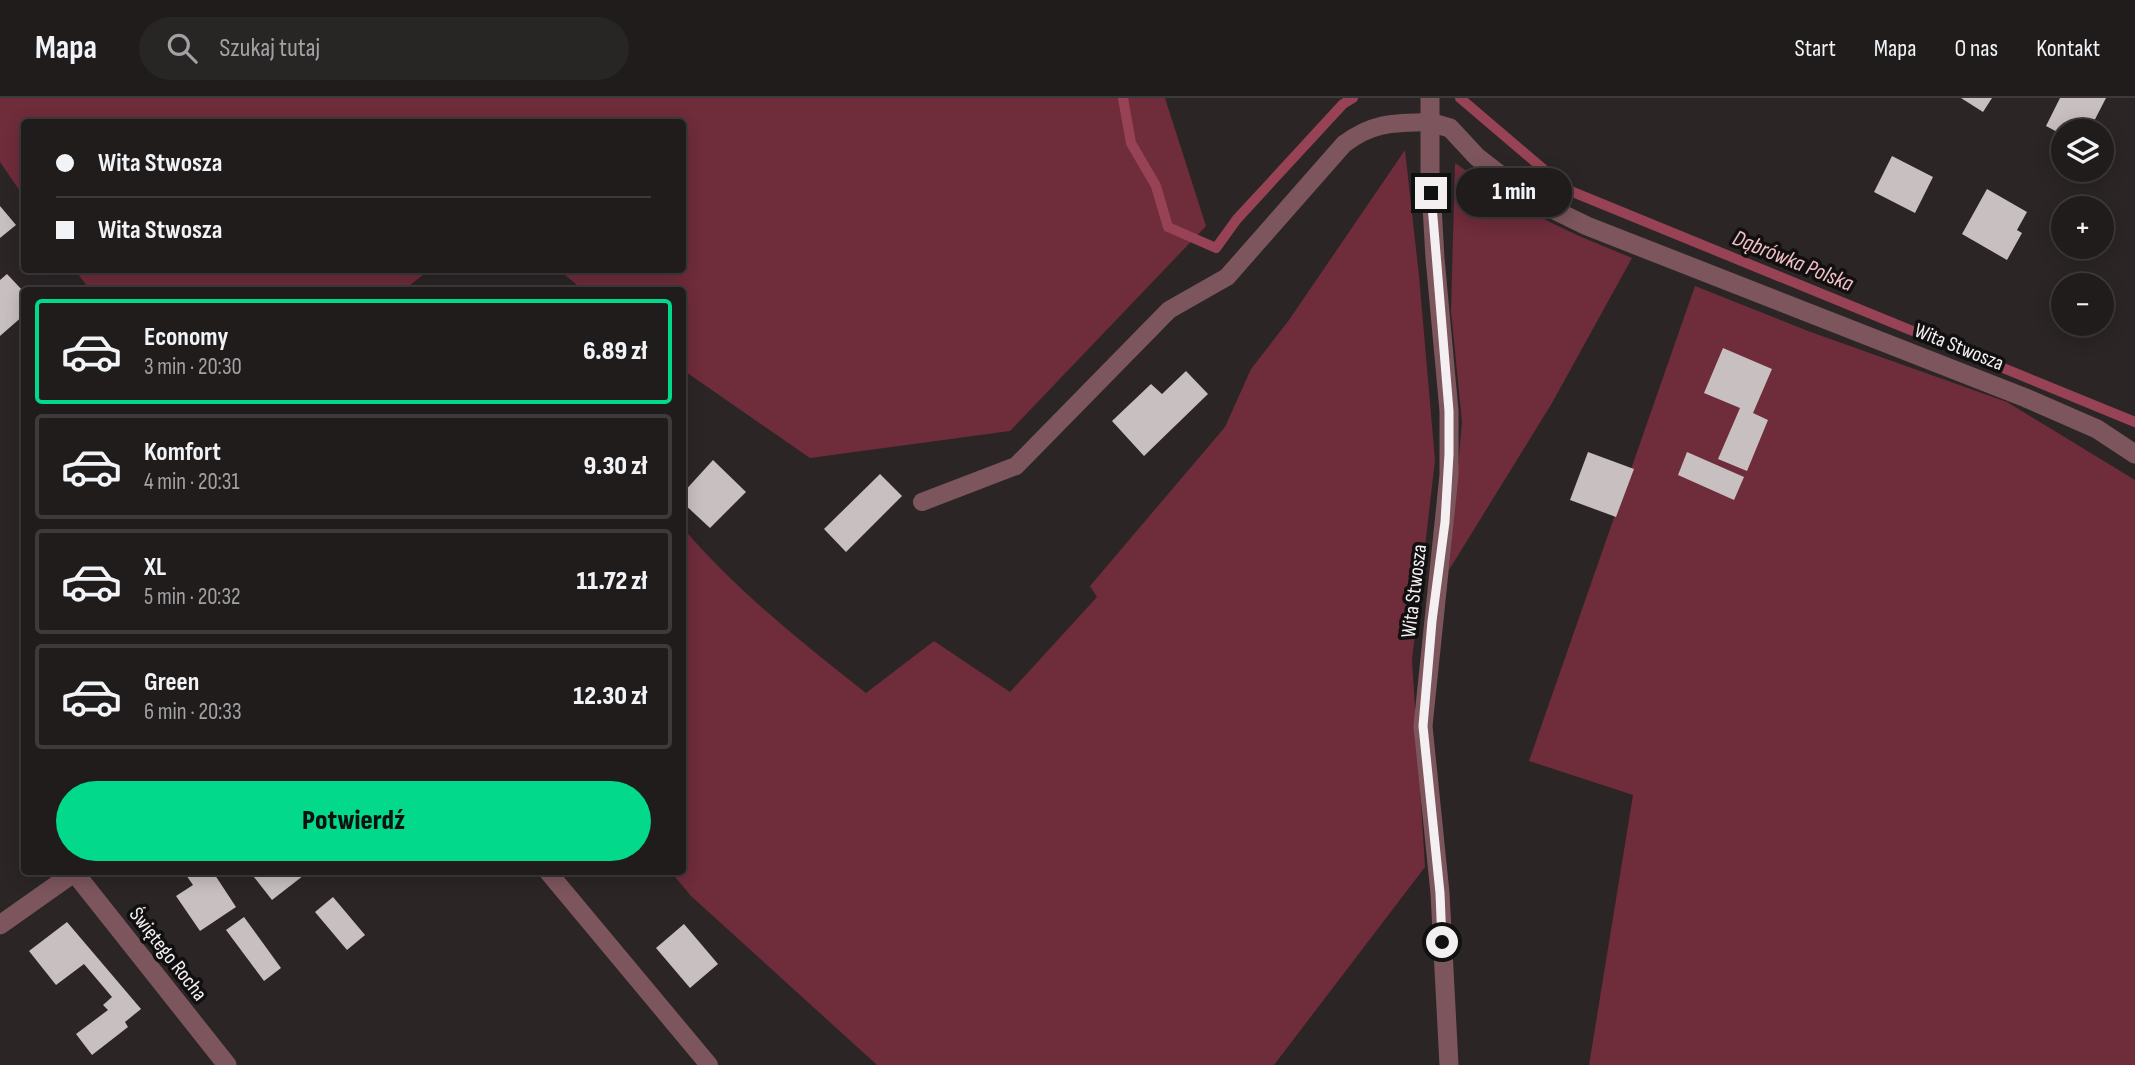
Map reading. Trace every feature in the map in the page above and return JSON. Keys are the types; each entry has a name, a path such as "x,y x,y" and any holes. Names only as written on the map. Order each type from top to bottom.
{"street":[{"name":"Wita Stwosza","path":"1430,98 1435,258 1449,424 1446,510 1432,621 1423,726 1440,893 1449,1065"},
{"name":"Wita Stwosza","path":"1429,122 1450,128 1477,157 1512,184 1550,208 1587,226 2026,398 2097,429 2135,454"},
{"path":"0,925 70,875"},
{"name":"Świętego Rocha","path":"76,875 227,1065"}],"lane":[{"path":"922,502 1016,466 1169,310 1227,277 1352,138 1382,125 1429,122"},
{"path":"551,875 709,1065"}],"shaded area":[{"path":"0,98 1165,98 1206,226 1010,431 810,458 686,372 686,287 579,287 563,273 686,273 686,119 21,119 21,193 0,162"},
{"path":"1405,150 1435,460 1412,660 1425,867 1274,1065 877,1065 691,896 674,875 686,875 686,531 747,594 866,693 934,641 1010,692 1097,597 1090,586 1225,427 1251,369 1289,320"},
{"path":"1455,163 1519,207 1632,258 1552,403 1449,570 1462,422 1451,311"},
{"path":"77,273 425,273 408,287 88,287"},
{"path":"1695,286 1808,331 2007,402 2135,480 2135,1065 1589,1065 1633,795 1529,761"}],"building":[{"path":"1961,98 1992,98 1983,112"},
{"path":"2060,98 2106,98 2095,119 2051,119 2051,129 2046,126"},
{"path":"1892,156 1933,177 1915,213 1874,192"},
{"path":"1987,189 2027,212 2017,230 2022,233 2007,260 1962,234"},
{"path":"0,206 16,225 0,238"},
{"path":"7,274 21,289 21,318 0,336 0,280"},
{"path":"1723,348 1772,369 1753,413 1768,420 1747,471 1718,459 1740,408 1704,393"},
{"path":"1186,371 1208,394 1144,456 1112,421 1151,384 1162,394"},
{"path":"1588,452 1634,469 1616,517 1570,500"},
{"path":"1687,452 1744,477 1734,500 1678,475"},
{"path":"713,460 746,492 710,528 686,506 686,490"},
{"path":"880,474 902,496 846,552 824,529"},
{"path":"186,875 215,875 236,907 200,931 176,896 193,885"},
{"path":"252,875 304,875 272,900"},
{"path":"333,897 365,935 347,950 315,912"},
{"path":"244,917 281,968 264,981 226,930"},
{"path":"67,922 141,1009 125,1022 128,1027 92,1055 76,1034 108,1010 103,1005 112,997 84,964 56,985 29,951"},
{"path":"684,924 718,964 690,988 656,948"}],"waterway":[{"name":"Dąbrówka Polska","path":"1123,98 1131,143 1156,186 1168,227 1216,248 1237,219 1343,104 1353,98"},
{"name":"Dąbrówka Polska","path":"1460,98 1568,190 2135,422"}],"route":[{"path":"1431,193 1449,411 1449,475 1423,726 1440,893 1442,942"}]}
